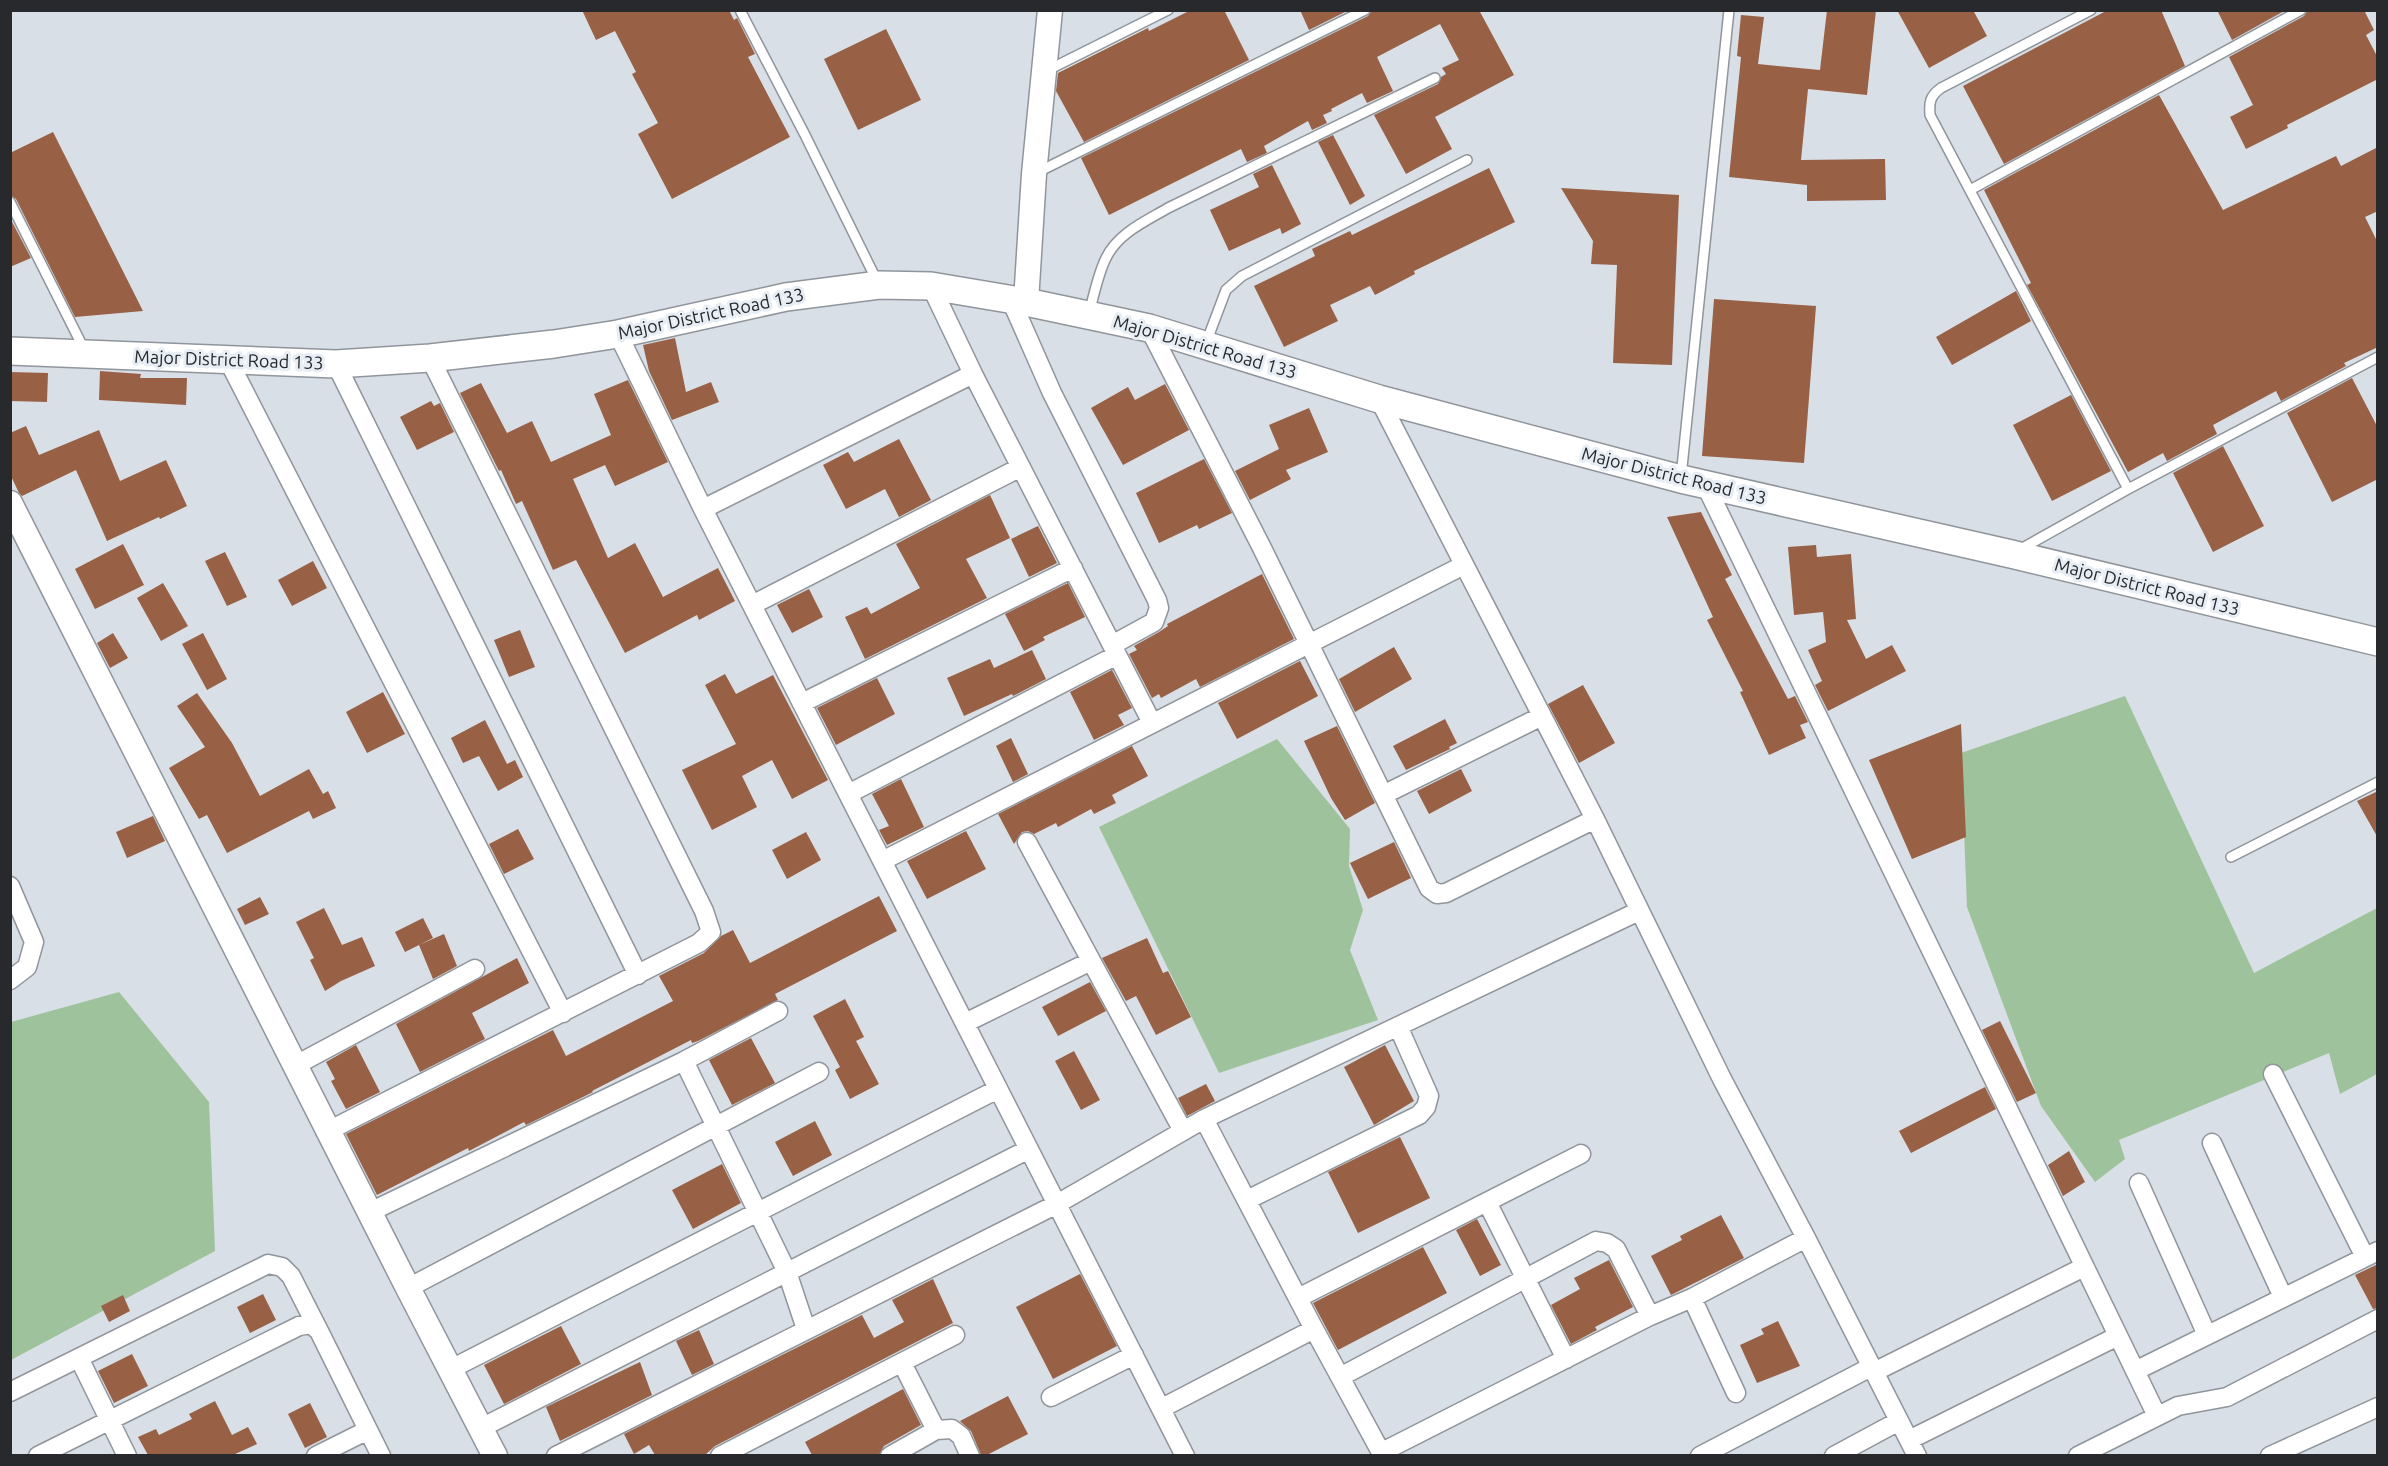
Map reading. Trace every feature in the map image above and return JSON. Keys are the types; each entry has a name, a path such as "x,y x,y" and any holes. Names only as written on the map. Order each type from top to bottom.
{"main road":[{"name":"Major District Road 133","path":"10,351 336,364 430,358 554,344 618,334 786,297 879,285 931,286 1149,328 1379,399 1694,482 2012,554 2378,642"}],"street":[{"path":"848,794 1115,650 1154,622 1159,608 1052,393 1018,301 1034,174 1050,10"},
{"path":"931,286 973,374 1152,723"},
{"path":"1149,328 1385,794 1429,888 1437,894 1446,893 1595,819"},
{"path":"618,334 752,605 1185,1455"},
{"path":"328,1131 638,975 708,938 711,932 711,926 430,358"},
{"path":"228,360 563,1013"},
{"path":"336,364 638,975"},
{"path":"704,509 973,374"},
{"path":"1379,399 1595,819 1722,1080 1913,1448 2118,1336"},
{"path":"752,605 1021,467"},
{"path":"1694,482 2157,1416"},
{"path":"10,503 495,1455"},
{"path":"882,861 1464,565"},
{"path":"802,703 1072,568"},
{"path":"1385,794 1542,716"},
{"path":"1028,842 1183,1131"},
{"path":"10,886 34,942 27,967 10,980"},
{"path":"556,1455 1057,1204 1204,1119 1639,911"},
{"path":"965,1023 1091,961"},
{"path":"296,1065 475,969"},
{"path":"370,1212 684,1061 778,1011"},
{"path":"1247,1200 1419,1115 1426,1107 1429,1096 1398,1026"},
{"path":"684,1061 787,1272 806,1329"},
{"path":"408,1288 819,1072"},
{"path":"2135,1371 2372,1254 2273,1074"},
{"path":"451,1369 998,1089"},
{"path":"1204,1119 1314,1329 1383,1454 1806,1238"},
{"path":"2212,1143 2283,1297"},
{"path":"481,1428 1029,1149"},
{"path":"1298,1298 1581,1155"},
{"path":"2139,1183 2207,1335"},
{"path":"1487,1202 1566,1359"},
{"path":"1340,1377 1596,1241 1607,1243 1616,1249 1650,1316"},
{"path":"10,1392 268,1264 282,1266 291,1276 381,1455"},
{"path":"1700,1455 2084,1267"},
{"path":"1692,1298 1736,1393"},
{"path":"2078,1455 2178,1406 2227,1397 2378,1319"},
{"path":"38,1455 299,1326 311,1324 319,1331"},
{"path":"1162,1408 1314,1329"},
{"path":"720,1455 955,1335"},
{"path":"1051,1397 1134,1355"},
{"path":"79,1358 128,1455"},
{"path":"902,1363 936,1431"},
{"path":"2270,1455 2378,1407"},
{"path":"1834,1455 1899,1421"},
{"path":"890,1455 936,1431 952,1429 961,1436 970,1455"},
{"path":"316,1455 368,1430"}],"lane":[{"path":"740,10 879,285"},
{"path":"1044,72 1168,10"},
{"path":"1034,174 1365,10"},
{"path":"1694,482 1729,10"},
{"path":"2091,10 1932,95 1929,104 1930,115 2128,489"},
{"path":"1970,190 2301,10"},
{"path":"1088,315 1106,258 1115,244 1128,232 1168,208 1435,78"},
{"path":"1205,346 1226,291 1242,276 1467,160"},
{"path":"10,202 87,354"},
{"path":"2012,554 2128,489 2378,357"},
{"path":"2231,857 2378,782"}],"green space":[{"path":"2125,696 2254,973 2377,908 2377,1074 2340,1094 2329,1053 2119,1140 2125,1159 2095,1182 2041,1106 1967,907 1961,753"},
{"path":"1277,739 1350,829 1349,866 1363,910 1350,950 1378,1020 1219,1073 1099,827"},
{"path":"119,992 209,1102 215,1251 11,1360 11,1022"}],"building":[{"path":"582,10 729,10 734,20 737,18 755,54 748,57 790,137 672,199 638,134 658,123 632,74 636,72 615,31 596,40"},
{"path":"1191,10 1224,10 1249,60 1084,142 1056,91 1058,73 1148,28 1149,31"},
{"path":"1300,10 1349,10 1309,30"},
{"path":"1372,10 1479,10 1514,75 1435,117 1452,149 1406,174 1374,115 1438,84 1441,77 1446,74 1442,68 1459,60 1440,24 1377,57 1393,91 1367,103 1362,93 1323,115 1327,123 1312,130 1308,121 1264,146 1267,153 1247,162 1241,149 1109,215 1081,158 1368,16"},
{"path":"1827,10 1876,10 1867,95 1808,89 1801,160 1885,159 1886,200 1807,201 1807,185 1729,177 1741,57 1737,56 1741,15 1764,17 1758,64 1820,70"},
{"path":"1897,10 1973,10 1987,36 1929,68"},
{"path":"2108,10 2161,10 2185,66 2004,164 1963,86"},
{"path":"2217,10 2286,10 2232,40"},
{"path":"2308,10 2364,10 2374,30 2366,35 2378,58 2378,79 2287,125 2288,128 2246,149 2230,117 2253,105 2229,57 2304,16"},
{"path":"886,29 921,100 858,130 824,59"},
{"path":"2159,95 2223,210 2336,156 2341,166 2378,147 2378,211 2365,217 2378,243 2378,347 2344,363 2346,366 2281,401 2276,391 2213,425 2217,434 2167,461 2163,453 2128,472 2027,285 2031,283 1984,190"},
{"path":"53,132 143,311 75,317 16,199 10,195 10,153"},
{"path":"1333,135 1365,196 1350,205 1318,142"},
{"path":"1272,165 1301,224 1282,234 1280,228 1229,251 1210,210 1259,187 1253,174"},
{"path":"1489,168 1515,222 1414,271 1415,274 1375,295 1370,286 1330,305 1338,321 1284,347 1254,286 1315,256 1312,249 1350,231 1352,235"},
{"path":"1561,188 1679,195 1672,365 1613,363 1617,265 1591,264 1593,241"},
{"path":"10,218 31,258 10,267"},
{"path":"2016,291 2031,321 1952,365 1936,337"},
{"path":"1714,299 1816,306 1804,463 1702,456"},
{"path":"675,338 686,392 711,382 719,402 672,420 649,371 643,345"},
{"path":"100,371 141,374 140,378 187,378 186,405 99,400"},
{"path":"10,372 48,373 47,402 10,401"},
{"path":"2352,378 2378,428 2378,479 2332,502 2287,413"},
{"path":"628,380 668,462 615,486 605,465 573,479 608,558 635,543 663,597 718,568 735,601 699,620 697,615 625,653 576,560 553,570 522,501 516,504 501,470 499,471 460,393 481,383 507,433 532,421 551,462 611,435 594,394"},
{"path":"1165,384 1189,430 1123,465 1091,408 1128,387 1135,400"},
{"path":"2071,395 2111,471 2052,501 2013,425"},
{"path":"431,401 434,406 440,403 454,432 417,450 400,417"},
{"path":"1309,408 1328,452 1286,470 1291,479 1250,500 1235,471 1279,449 1269,425"},
{"path":"26,426 39,455 99,430 120,481 166,460 187,506 107,541 76,470 22,496 19,493 10,474 10,433"},
{"path":"899,439 931,500 899,517 885,489 846,509 823,465 848,452 854,462"},
{"path":"2223,446 2264,526 2213,552 2173,473"},
{"path":"1204,459 1232,513 1199,529 1197,525 1159,543 1136,493"},
{"path":"990,495 1010,538 966,559 987,598 865,659 845,617 867,607 871,614 920,588 896,544"},
{"path":"1701,512 1732,575 1725,579 1788,699 1795,696 1808,722 1800,725 1806,738 1769,755 1740,692 1743,691 1707,620 1713,617 1667,517"},
{"path":"1038,526 1057,563 1029,577 1011,539"},
{"path":"123,544 144,585 95,609 75,569"},
{"path":"1816,545 1817,557 1851,554 1856,619 1847,620 1866,659 1892,645 1906,671 1828,711 1815,685 1822,681 1808,650 1826,642 1823,612 1794,615 1788,547"},
{"path":"225,552 247,597 227,606 205,561"},
{"path":"313,561 327,588 292,606 278,580"},
{"path":"1262,574 1294,639 1200,687 1196,679 1161,698 1159,694 1152,698 1129,654 1137,650 1134,646 1168,626 1167,624"},
{"path":"163,583 188,626 161,641 137,598"},
{"path":"1068,583 1085,617 1043,637 1045,640 1024,651 1005,614"},
{"path":"809,589 823,617 792,633 777,605"},
{"path":"520,630 535,667 509,677 494,640"},
{"path":"113,633 128,658 110,668 97,643"},
{"path":"203,633 227,679 207,690 182,644"},
{"path":"1394,647 1412,679 1355,712 1339,679"},
{"path":"1032,650 1046,679 1013,696 1012,694 964,716 947,678 990,659 994,668"},
{"path":"1300,661 1318,696 1237,739 1218,703"},
{"path":"1112,670 1132,708 1118,715 1124,725 1094,740 1070,692"},
{"path":"725,674 736,694 773,675 828,780 792,799 772,760 742,776 757,807 712,830 682,770 736,744 705,685"},
{"path":"877,678 895,714 836,745 817,708"},
{"path":"1583,685 1615,743 1579,763 1548,704"},
{"path":"383,692 405,734 367,753 346,712"},
{"path":"197,693 232,743 260,796 309,769 323,794 328,791 336,808 313,819 309,811 227,853 207,815 199,819 169,768 205,747 177,706"},
{"path":"1445,719 1457,743 1449,747 1450,749 1406,770 1393,746"},
{"path":"485,720 507,764 515,760 523,777 498,791 479,756 463,763 451,738"},
{"path":"1961,724 1966,837 1912,859 1869,760"},
{"path":"1337,726 1375,803 1345,820 1331,798 1304,741"},
{"path":"1011,738 1028,774 1013,782 996,746"},
{"path":"1132,746 1148,776 1112,795 1116,803 1094,814 1091,809 1058,827 1056,823 1034,834 1028,831 1022,832 1014,844 998,814"},
{"path":"1461,769 1472,791 1429,814 1417,791"},
{"path":"901,779 924,827 887,845 879,830 889,826 872,794"},
{"path":"2378,791 2378,838 2357,801"},
{"path":"153,816 165,841 127,858 116,832"},
{"path":"518,829 534,859 504,874 489,844"},
{"path":"966,831 986,869 927,899 907,861"},
{"path":"806,832 821,860 787,879 772,850"},
{"path":"1394,842 1411,878 1368,899 1350,863"},
{"path":"879,896 897,931 775,994 778,1000 698,1041 692,1043 691,1040 589,1094 526,1125 524,1122 469,1151 468,1148 377,1195 346,1134 553,1030 566,1056 673,1001 659,976 704,953 721,936 733,930 750,963"},
{"path":"260,897 269,914 245,925 237,909"},
{"path":"324,908 342,945 362,937 375,966 325,991 310,960 314,958 296,922"},
{"path":"423,918 433,938 405,952 395,932"},
{"path":"444,934 457,966 433,979 419,945"},
{"path":"1147,938 1163,973 1168,971 1191,1017 1156,1035 1136,996 1126,1001 1102,958"},
{"path":"517,958 529,983 472,1013 485,1039 420,1072 396,1024"},
{"path":"1090,982 1106,1011 1058,1036 1042,1007"},
{"path":"845,999 864,1037 856,1041 879,1084 850,1099 835,1070 840,1067 813,1016"},
{"path":"2000,1021 2036,1093 2017,1102 1982,1030"},
{"path":"751,1038 775,1083 732,1105 709,1060"},
{"path":"356,1045 380,1092 346,1109 331,1081 335,1079 326,1062"},
{"path":"1385,1045 1414,1101 1374,1125 1344,1067"},
{"path":"1074,1051 1100,1100 1081,1110 1055,1061"},
{"path":"1206,1084 1215,1101 1187,1116 1178,1098"},
{"path":"1985,1087 1996,1109 1911,1153 1899,1131"},
{"path":"815,1121 832,1155 793,1176 775,1142"},
{"path":"1400,1137 1430,1198 1358,1233 1328,1172"},
{"path":"2069,1151 2085,1182 2063,1196 2048,1165"},
{"path":"722,1164 741,1203 693,1229 672,1190"},
{"path":"1721,1215 1744,1258 1671,1295 1651,1256 1682,1240 1680,1236"},
{"path":"1477,1219 1501,1265 1480,1276 1456,1230"},
{"path":"1423,1247 1447,1293 1338,1350 1313,1303"},
{"path":"1609,1260 1633,1307 1595,1327 1597,1330 1571,1344 1551,1305 1580,1289 1574,1278"},
{"path":"2378,1264 2378,1308 2373,1309 2355,1275"},
{"path":"1080,1274 1117,1346 1053,1379 1016,1307"},
{"path":"933,1279 953,1323 715,1446 705,1455 655,1455 649,1445 634,1454 624,1434 862,1315 874,1338 904,1322 892,1300"},
{"path":"263,1294 276,1320 250,1333 237,1307"},
{"path":"123,1295 130,1311 109,1322 101,1306"},
{"path":"1778,1321 1800,1366 1757,1383 1740,1345 1764,1334 1761,1329"},
{"path":"561,1326 581,1364 504,1404 484,1365"},
{"path":"699,1330 714,1364 692,1375 676,1341"},
{"path":"132,1354 148,1386 114,1403 98,1371"},
{"path":"640,1362 652,1395 560,1441 546,1407"},
{"path":"903,1389 921,1425 884,1446 879,1455 812,1455 805,1442"},
{"path":"1008,1396 1028,1434 987,1455 981,1455 971,1431 960,1421"},
{"path":"215,1401 232,1435 248,1427 257,1444 233,1455 148,1455 138,1437 156,1429 159,1435 192,1419 189,1414"},
{"path":"310,1403 327,1437 305,1448 288,1414"}]}
